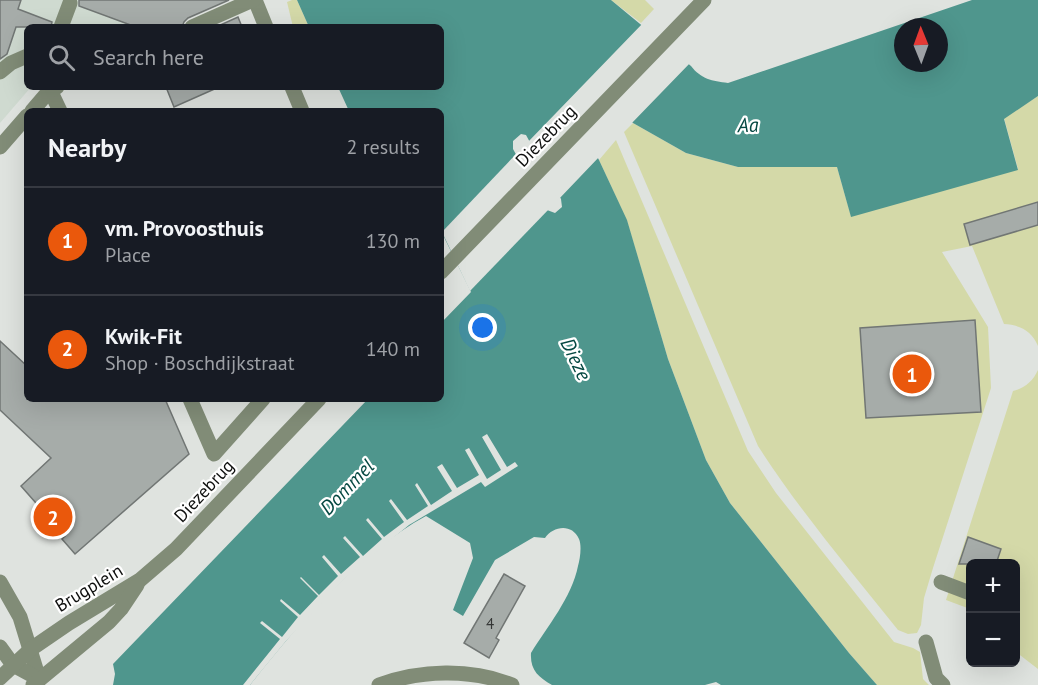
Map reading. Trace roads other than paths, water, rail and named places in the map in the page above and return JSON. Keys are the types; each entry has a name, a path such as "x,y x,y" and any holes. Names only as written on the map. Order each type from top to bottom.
{"street":[{"path":"199,24 254,0 265,24"},
{"name":"Diezebrug","path":"444,269 704,0"},
{"path":"63,24 70,3"},
{"path":"0,72 11,63 24,57"},
{"path":"35,108 52,90"},
{"path":"55,90 59,108"},
{"path":"293,90 302,108"},
{"path":"0,147 24,120"},
{"path":"191,402 214,454 260,402"},
{"name":"Diezebrug","path":"140,580 176,549 316,402"},
{"name":"Brugplein","path":"0,678 31,649 140,580"},
{"name":"Brugplein","path":"36,682 108,622 121,609 140,580"},
{"path":"0,582 20,617 31,649 36,682"},
{"path":"941,582 966,591"},
{"path":"926,642 936,678 943,685"},
{"path":"0,647 13,665 36,682"},
{"path":"379,685 425,675 467,675 502,683"}],"water":[{"path":"297,0 611,0 703,77 728,83 894,27 894,72 948,72 948,18 919,18 972,0 1038,0 1038,96 1004,119 1018,170 851,217 837,167 738,167 686,153 633,123 588,85 569,105 599,160 627,220 668,359 706,460 730,503 877,685 721,685 716,682 705,685 552,685 536,672 532,664 531,653 565,600 575,578 581,549 576,534 567,528 557,529 545,538 534,537 495,560 463,616 453,610 473,558 470,543 426,516 401,531 377,550 330,592 288,638 250,685 113,685 115,674 113,664 365,402 444,402 444,320 471,292 444,237 444,108 348,108 339,90 444,90 444,24 308,24","holes":["521,134 526,135 561,199 562,207 555,213 547,210 513,149 513,141"]}],"place":[{"name":"vm. Provoosthuis","path":"912,374"},
{"name":"Kwik-Fit","path":"53,517"}],"water label":[{"name":"Aa","path":"748,125"},
{"name":"Dieze","path":"576,359"},
{"name":"Dommel","path":"347,487"}]}
